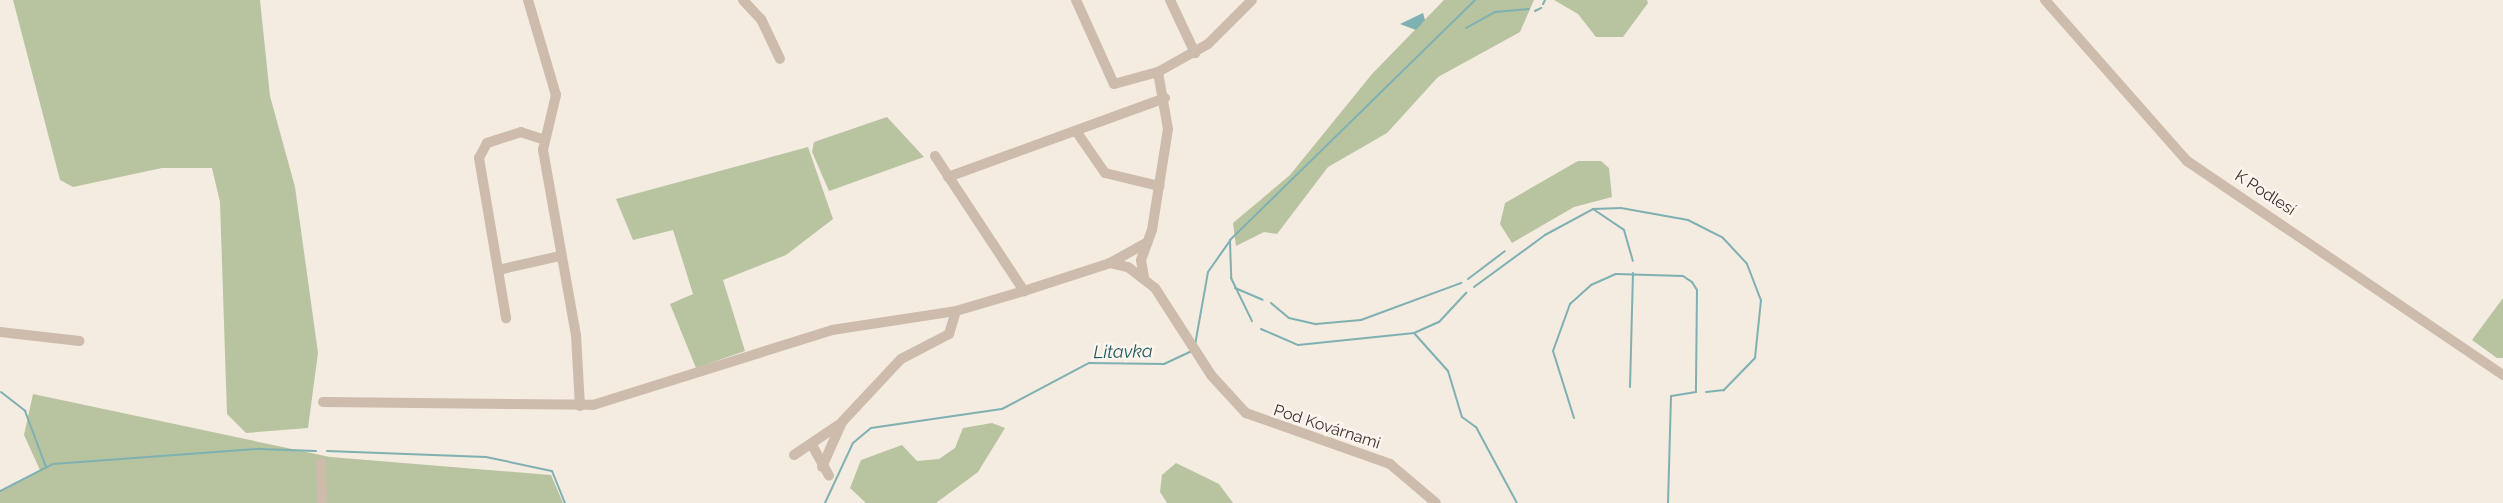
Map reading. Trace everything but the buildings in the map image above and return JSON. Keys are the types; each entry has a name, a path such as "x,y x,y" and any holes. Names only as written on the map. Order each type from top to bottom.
{"street":[{"path":"528,0 556,95 545,140 560,256 576,335 580,406"},
{"path":"743,0 761,19 780,59"},
{"path":"1076,0 1114,84 1158,72 1195,53 1252,0"},
{"path":"1170,0 1195,53"},
{"name":"K Podlesí","path":"2045,0 2187,161 2503,375"},
{"path":"1144,277 1141,260 1148,242 1160,186 1168,129 1165,98 1158,72"},
{"path":"948,177 1165,98"},
{"path":"1076,131 1105,173 1160,186"},
{"path":"506,318 479,152 487,142 521,132 545,140"},
{"path":"935,156 1023,291"},
{"path":"323,402 580,406 861,323 956,311 1110,263 1148,242"},
{"path":"498,270 560,256"},
{"path":"1110,263 1144,277"},
{"name":"Pod Kovárnami","path":"1144,277 1199,356 1236,403 1260,421 1390,464 1436,503"},
{"path":"794,455 843,422 901,358 949,334 956,311"},
{"path":"0,332 80,341"},
{"path":"812,445 826,472 843,422"},
{"path":"321,463 322,503"}],"green space":[{"path":"13,0 260,0 270,96 295,187 318,353 308,428 246,433 227,414 220,202 212,168 162,168 73,187 60,180"},
{"path":"1444,0 1534,0 1520,32 1438,77 1387,133 1328,167 1277,234 1264,232 1236,246 1233,223 1290,175 1372,74"},
{"path":"1554,0 1647,0 1648,3 1623,37 1596,37 1578,14"},
{"path":"887,117 924,157 829,191 812,152 814,142"},
{"path":"808,147 833,219 786,255 723,280 745,351 696,368 670,304 693,294 673,230 633,240 616,199"},
{"path":"1578,161 1601,161 1609,168 1612,197 1574,207 1512,243 1500,224 1505,203"},
{"path":"2503,298 2503,358 2497,358 2472,340"},
{"path":"33,394 330,457 551,475 563,503 0,503 0,491 40,470 24,435"},
{"path":"992,423 1005,428 978,472 936,503 866,503 850,488 861,460 902,445 917,461 939,459 955,448 963,428"},
{"path":"1176,463 1219,484 1233,503 1167,503 1160,492 1162,475"}],"water":[{"path":"1423,13 1425,20 1416,30 1400,24"}],"waterway":[{"name":"Litavka","path":"1195,345 1208,272 1230,240 1475,0"},
{"path":"1543,4 1545,0"},
{"path":"1535,11 1541,8"},
{"path":"1466,28 1495,12 1529,9"},
{"path":"1593,209 1621,208 1688,220 1723,238 1747,264 1761,300 1755,358 1724,390 1706,392"},
{"path":"1474,287 1545,235 1593,209 1624,230 1633,261"},
{"path":"1230,242 1231,278 1252,321"},
{"path":"1468,279 1505,251"},
{"path":"1630,387 1633,273"},
{"path":"1574,418 1553,351 1570,304 1591,285 1616,274 1683,276 1692,282 1697,290 1696,392 1671,396 1668,503"},
{"path":"1271,303 1289,318 1316,324 1361,320 1461,283"},
{"path":"1235,288 1263,300"},
{"path":"1261,329 1298,345 1414,333 1439,322 1466,293"},
{"path":"1414,333 1448,371 1462,417 1476,427 1517,503"},
{"name":"Litavka","path":"825,503 853,443 871,428 1002,409 1089,363 1164,364 1190,352"},
{"path":"1,392 25,411 46,467"},
{"path":"0,491 53,464 259,449 316,451"},
{"path":"327,451 486,457 552,471 565,503"}]}
